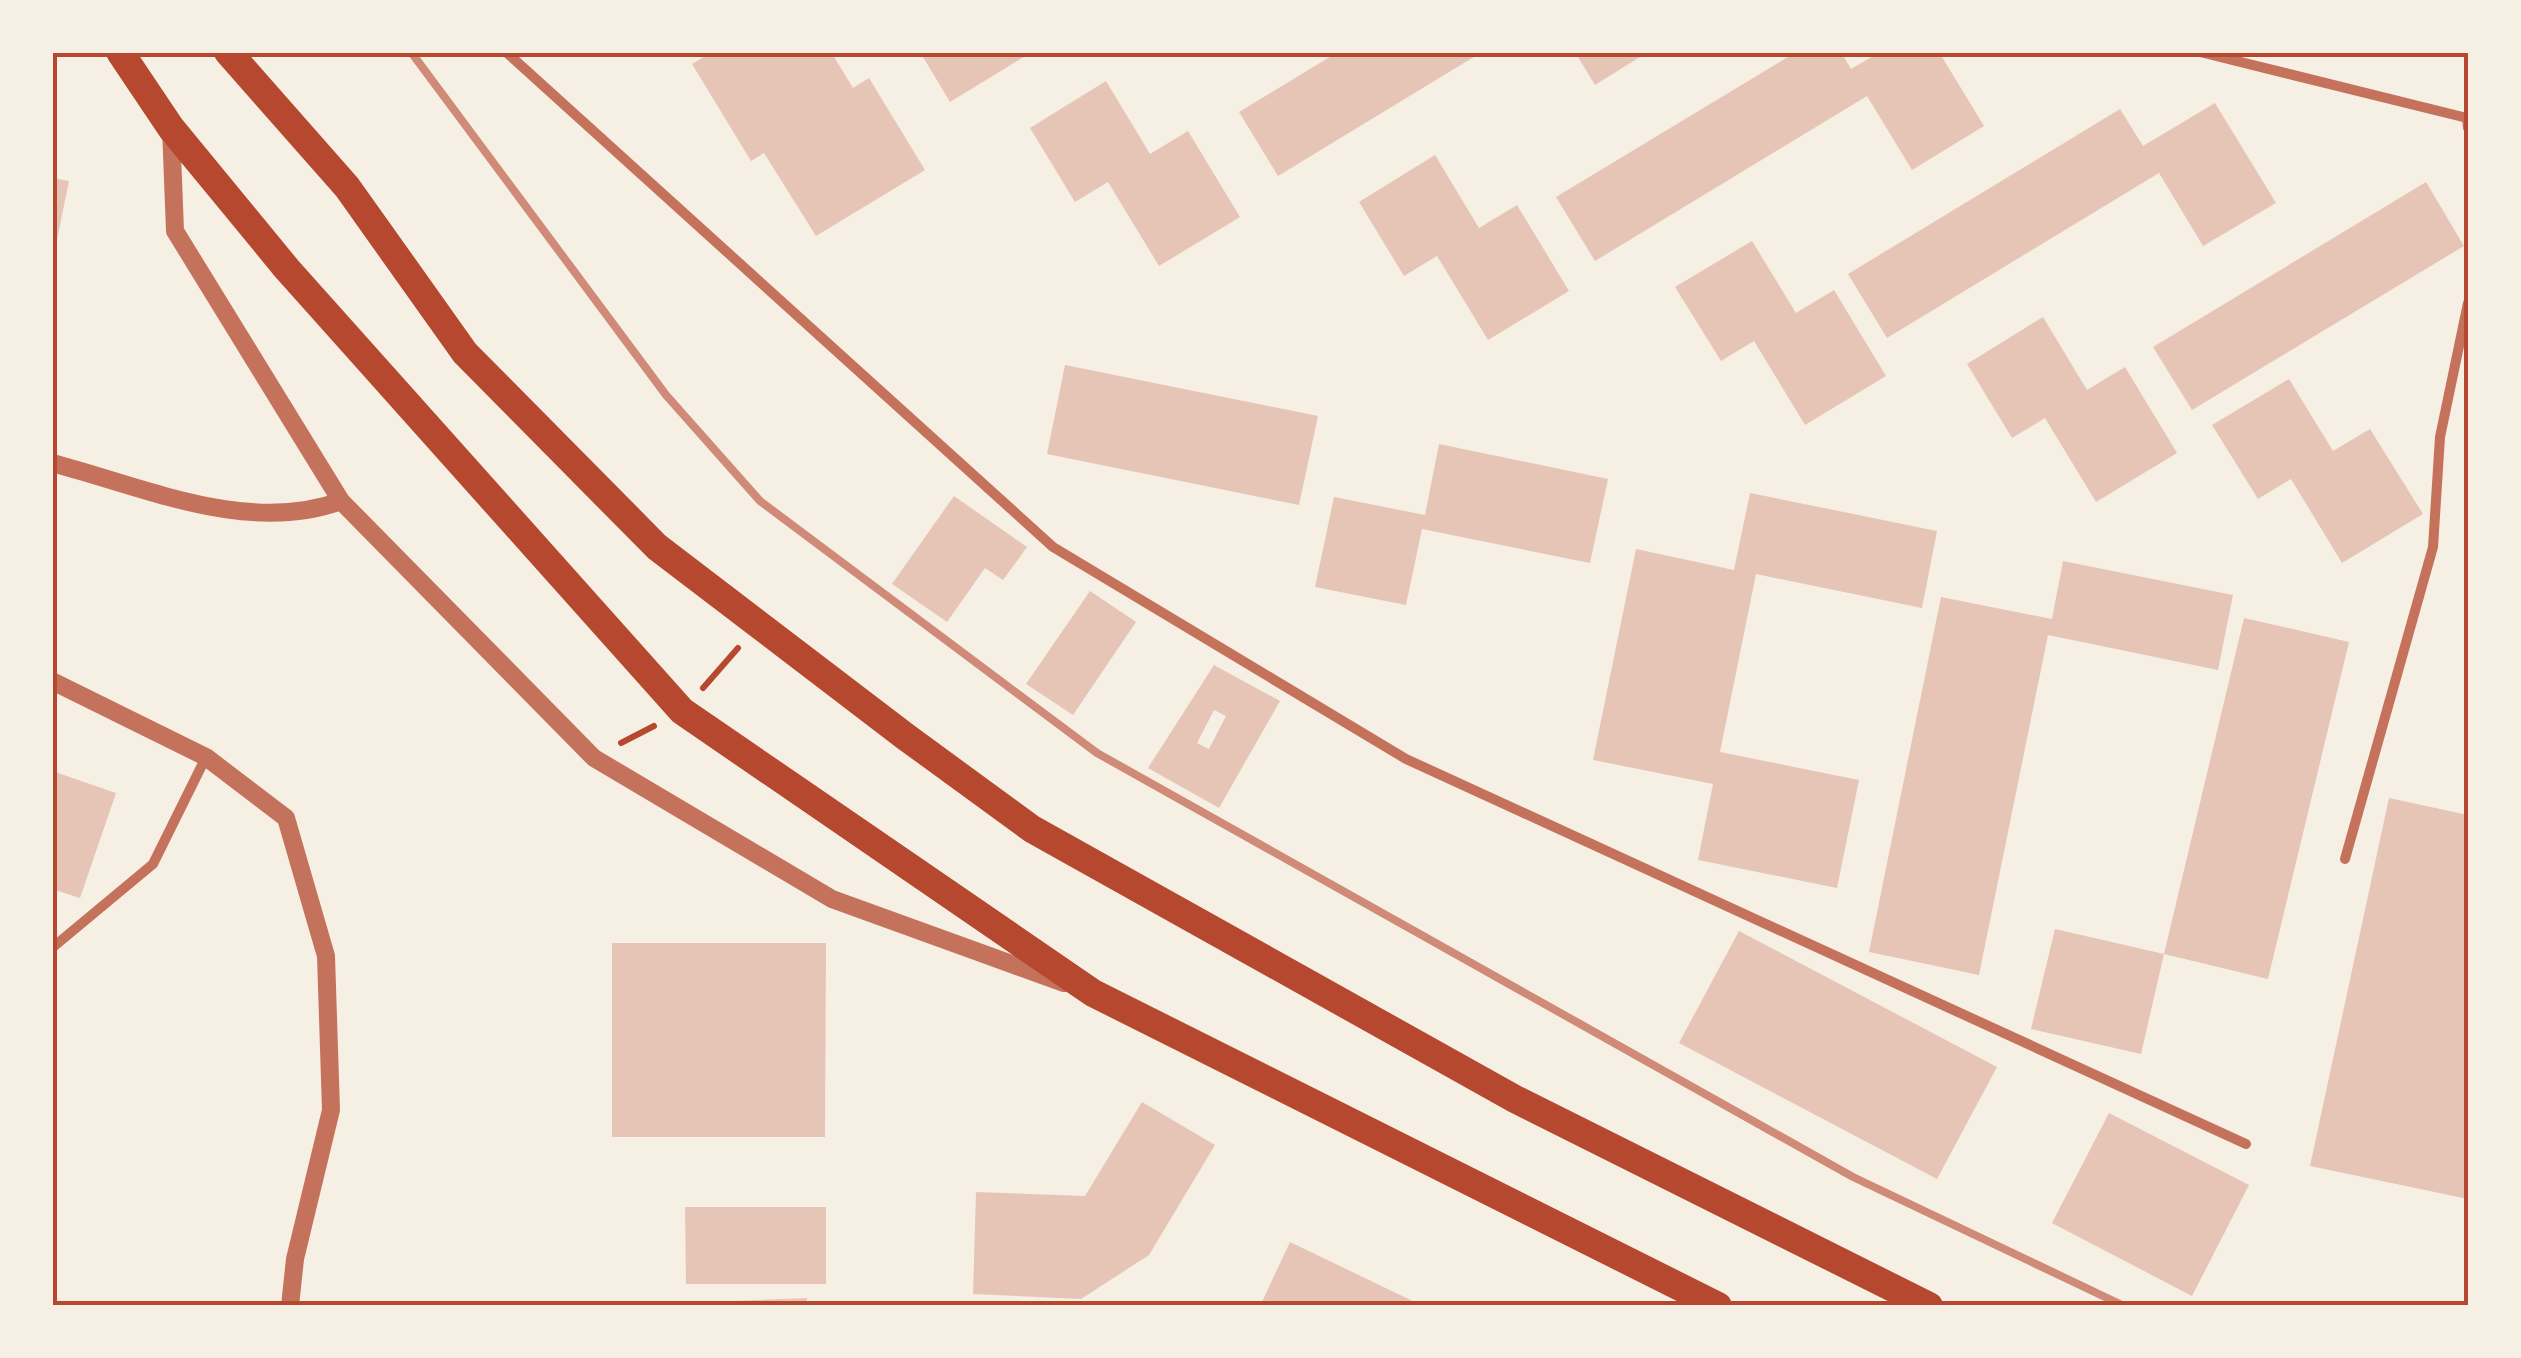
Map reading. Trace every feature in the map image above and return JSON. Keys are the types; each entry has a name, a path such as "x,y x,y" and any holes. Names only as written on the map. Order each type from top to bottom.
{"highway":[{"path":"120,52 171,128 428,430 682,710 834,819 1094,993 1718,1306"},
{"path":"228,52 346,188 465,353 658,547 906,738 1032,828 1514,1099 1930,1306"}],"street":[{"path":"506,52 1053,547 1406,759 2246,1144"},
{"path":"2200,52 2468,121"},
{"path":"171,128 175,231 341,501 594,758 832,900 1094,993"},
{"path":"2346,859 2433,547 2440,436 2468,303"},
{"path":"52,463 246,514 308,512 341,501"},
{"path":"52,681 206,757 286,818 326,956 331,1110 296,1259 290,1306"},
{"path":"52,948 153,864 206,757"}],"building":[{"path":"712,52 831,52 853,88 869,78 925,170 816,236 764,153 751,161 692,64"},
{"path":"920,52 1032,52 950,102"},
{"path":"1338,52 1482,52 1278,176 1239,112"},
{"path":"1575,52 1648,52 1595,85"},
{"path":"1796,52 1841,52 1851,69 1880,52 1939,52 1984,126 1912,170 1867,96 1595,261 1556,197"},
{"path":"1106,81 1150,154 1188,131 1240,217 1159,266 1108,182 1075,202 1030,128"},
{"path":"2215,103 2276,203 2203,246 2159,173 1887,338 1848,274 2120,109 2143,146"},
{"path":"1435,155 1479,228 1517,205 1569,291 1488,340 1437,256 1404,276 1359,202"},
{"path":"52,178 69,181 54,254 52,254"},
{"path":"2426,182 2464,246 2192,410 2153,347"},
{"path":"1752,241 1796,313 1834,290 1886,376 1805,425 1754,341 1721,361 1675,287"},
{"path":"2043,317 2087,390 2125,367 2177,453 2096,502 2045,418 2012,438 1967,364"},
{"path":"1065,365 1318,416 1299,505 1047,454"},
{"path":"2289,379 2333,451 2370,429 2423,514 2342,563 2291,479 2258,499 2212,425"},
{"path":"1439,444 1608,479 1590,563 1422,529 1406,605 1315,587 1334,497 1425,515"},
{"path":"1750,493 1937,531 1922,608 1756,574 1720,752 1859,780 1837,888 1698,860 1713,784 1593,760 1636,549 1734,570"},
{"path":"954,496 1027,547 1003,580 985,568 947,622 892,584"},
{"path":"2063,561 2233,595 2218,670 2048,635 1979,975 1869,952 1941,597 2052,619"},
{"path":"1090,591 1136,622 1073,715 1026,684"},
{"path":"2244,618 2349,642 2268,979 2164,954"},
{"path":"1214,665 1280,701 1219,808 1148,768","holes":["1214,710 1226,716 1209,749 1197,743"]},
{"path":"52,771 116,793 80,898 52,889"},
{"path":"2389,798 2468,815 2468,1199 2310,1166"},
{"path":"2055,929 2164,954 2141,1054 2031,1029"},
{"path":"1739,931 1997,1067 1937,1179 1679,1043"},
{"path":"612,943 826,943 825,1137 612,1137"},
{"path":"1142,1102 1215,1145 1149,1255 1081,1299 973,1294 976,1192 1085,1196"},
{"path":"2109,1113 2249,1185 2192,1296 2052,1223"},
{"path":"685,1207 826,1207 826,1284 686,1284"},
{"path":"1290,1242 1423,1306 1260,1306"},
{"path":"807,1298 807,1306 706,1306 706,1302"}],"railway":[{"path":"411,52 666,395 760,501 1097,753 1853,1177 2124,1306"}]}
